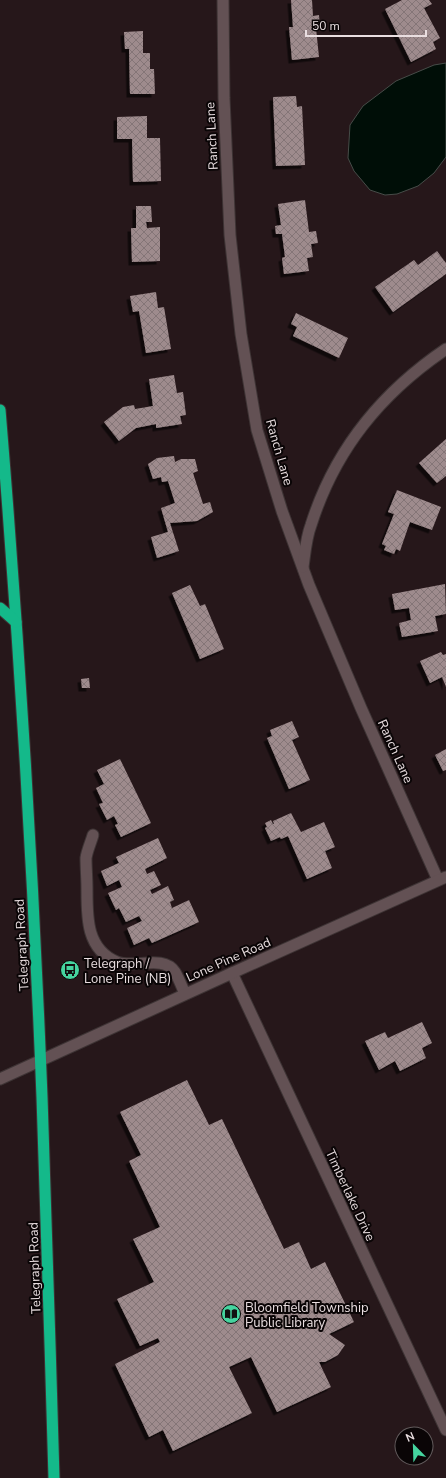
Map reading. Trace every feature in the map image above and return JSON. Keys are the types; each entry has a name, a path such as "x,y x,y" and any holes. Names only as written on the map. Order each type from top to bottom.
{"highway":[{"name":"Telegraph Road","path":"0,410 28,805 40,1060 54,1478"},
{"path":"0,535 9,527"},
{"path":"0,608 16,622"}],"street":[{"name":"Ranch Lane","path":"223,0 224,98 230,235 241,334 258,430 282,511 302,568 361,708 442,879"},
{"path":"302,568 310,526 326,485 347,445 374,411 419,368 446,349"},
{"path":"93,835 86,857 87,917 93,940 101,951 110,959 118,962 128,965 156,963 167,966 174,971 185,994"},
{"name":"Lone Pine Road","path":"0,1079 442,879"},
{"name":"Timberlake Drive","path":"232,973 446,1430"}],"shaded area":[{"path":"446,63 446,157 434,173 418,186 397,194 385,195 370,190 354,171 348,158 350,125 363,106 396,81 434,65"}],"building":[{"path":"291,0 312,0 313,16 319,15 320,27 316,28 319,57 292,60 289,27 293,27"},
{"path":"402,0 429,0 432,4 424,8 440,38 433,42 436,49 411,62 385,9"},
{"path":"143,31 143,53 150,53 150,69 154,69 155,94 130,94 129,49 125,49 124,32"},
{"path":"296,96 297,107 302,106 305,165 276,166 273,97"},
{"path":"147,116 147,138 160,138 161,181 133,182 132,139 117,139 117,117"},
{"path":"305,200 309,232 316,231 318,243 311,244 313,257 307,258 309,271 284,274 282,258 285,257 282,234 276,234 275,226 281,225 278,204"},
{"path":"136,206 151,206 152,222 146,222 147,228 160,227 160,261 132,262 131,228 136,228"},
{"path":"437,251 446,263 446,274 393,312 375,287 414,260 418,265"},
{"path":"156,292 158,308 164,307 171,349 146,353 139,311 133,312 130,296"},
{"path":"296,313 348,338 339,358 293,336 297,327 291,324"},
{"path":"174,375 177,393 183,392 186,415 180,416 182,424 156,428 156,424 136,428 119,441 104,422 123,407 134,405 135,409 153,406 149,379"},
{"path":"446,439 446,476 437,483 419,463"},
{"path":"174,456 175,462 181,459 195,459 198,471 193,473 203,504 210,502 213,512 197,521 170,523 179,551 157,558 151,537 168,532 161,508 175,503 168,481 162,482 161,477 153,479 148,464 157,458"},
{"path":"397,490 441,507 432,530 410,522 400,551 396,549 394,554 384,550 386,546 382,544 394,514 388,512"},
{"path":"445,584 446,614 435,616 438,631 402,637 399,623 411,620 409,608 395,610 392,594"},
{"path":"190,585 200,606 205,604 224,649 200,659 172,593"},
{"path":"441,652 443,655 446,654 446,687 442,677 430,683 420,661"},
{"path":"89,678 90,688 82,688 81,679"},
{"path":"292,721 299,737 292,740 310,780 289,789 267,738 272,736 270,730"},
{"path":"446,749 446,770 443,771 435,755"},
{"path":"120,759 151,823 121,837 115,825 118,824 114,816 107,820 99,804 103,803 96,788 104,784 97,770"},
{"path":"291,813 301,832 324,822 335,847 325,851 332,868 307,879 288,836 281,839 280,837 271,841 265,828 267,827 265,823 271,820 274,824 273,821"},
{"path":"158,838 167,858 145,869 147,874 154,871 161,885 150,890 152,894 168,886 174,900 170,902 172,908 189,900 199,922 152,943 149,938 134,945 127,928 142,921 139,916 126,922 119,908 116,910 108,893 122,887 119,880 107,886 101,871 119,863 116,857"},
{"path":"422,1022 432,1043 422,1048 426,1058 400,1071 395,1061 379,1070 365,1041 385,1032 388,1038"},
{"path":"187,1080 209,1125 222,1119 284,1249 299,1242 311,1269 325,1262 354,1322 329,1334 345,1345 338,1355 325,1362 319,1362 331,1387 277,1412 251,1357 229,1367 252,1413 173,1451 163,1430 149,1437 115,1364 160,1342 158,1338 140,1346 117,1299 154,1282 133,1239 160,1227 129,1161 141,1155 120,1112"}],"place":[{"name":"Telegraph / Lone Pine (NB)","path":"70,970"},
{"name":"Bloomfield Township Public Library","path":"231,1314"}]}
